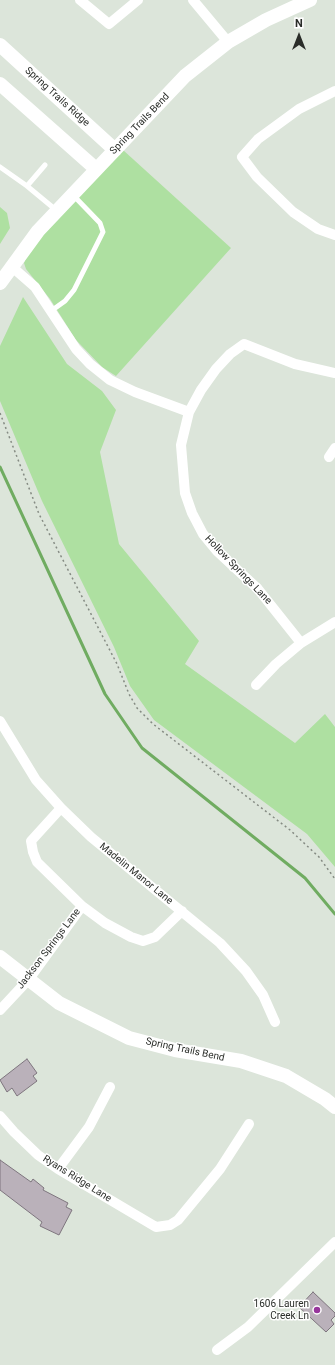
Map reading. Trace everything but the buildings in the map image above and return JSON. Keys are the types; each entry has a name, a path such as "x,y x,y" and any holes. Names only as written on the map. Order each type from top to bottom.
{"street":[{"path":"80,0 109,24 138,0"},
{"path":"193,0 228,42"},
{"name":"Spring Trails Bend","path":"0,283 38,231 185,76 228,42 266,20 310,0"},
{"name":"Spring Trails Ridge","path":"2,52 115,150"},
{"path":"0,84 96,169"},
{"path":"335,91 299,109 258,139 242,157 257,177 293,212 318,229 335,235"},
{"path":"11,266 35,287 76,349 90,364 110,380 135,392 189,412"},
{"name":"Hollow Springs Lane","path":"301,643 258,589 217,550 203,534 192,513 185,493 181,445 189,412 201,390 216,369 230,354 244,344 295,364 335,373"},
{"path":"328,457 335,448"},
{"path":"256,685 276,664 301,643 335,622"},
{"name":"Madelin Manor Lane","path":"0,721 36,780 61,808 91,838 220,943 246,971 263,995 275,1022"},
{"path":"61,808 31,841 32,852 37,862 82,906 105,923 131,937 143,941 155,936 182,911"},
{"name":"Jackson Springs Lane","path":"0,1010 28,979 82,906"},
{"name":"Spring Trails Bend","path":"0,957 59,1003 130,1038 175,1050 249,1064 286,1076 335,1107"},
{"path":"58,1170 89,1127 110,1087"},
{"name":"Ryans Ridge Lane","path":"0,1116 14,1132 58,1170 151,1225 163,1227 178,1220 205,1188 234,1149 250,1124"},
{"path":"217,1350 248,1327 335,1242"}],"lane":[{"path":"27,186 45,165"},
{"path":"0,167 57,210"},
{"path":"51,311 65,301 74,290 103,232 100,223 73,195"}],"path":[{"path":"0,413 39,514 117,664 129,694 137,708 152,724 290,830 319,857 335,879"}],"green space":[{"path":"123,150 231,248 116,376 102,367 76,340 50,299 26,269 24,263 40,238"},
{"path":"0,207 7,213 10,228 0,244"},
{"path":"23,297 67,364 102,391 116,410 100,452 119,544 199,641 185,664 295,743 325,714 335,727 335,867 307,834 154,720 130,686 114,647 42,501 0,401 0,346"}],"waterway":[{"path":"0,467 105,694 142,748 305,878 335,914"}],"place":[{"name":"1606 Lauren Creek Ln","path":"317,1310"}]}
